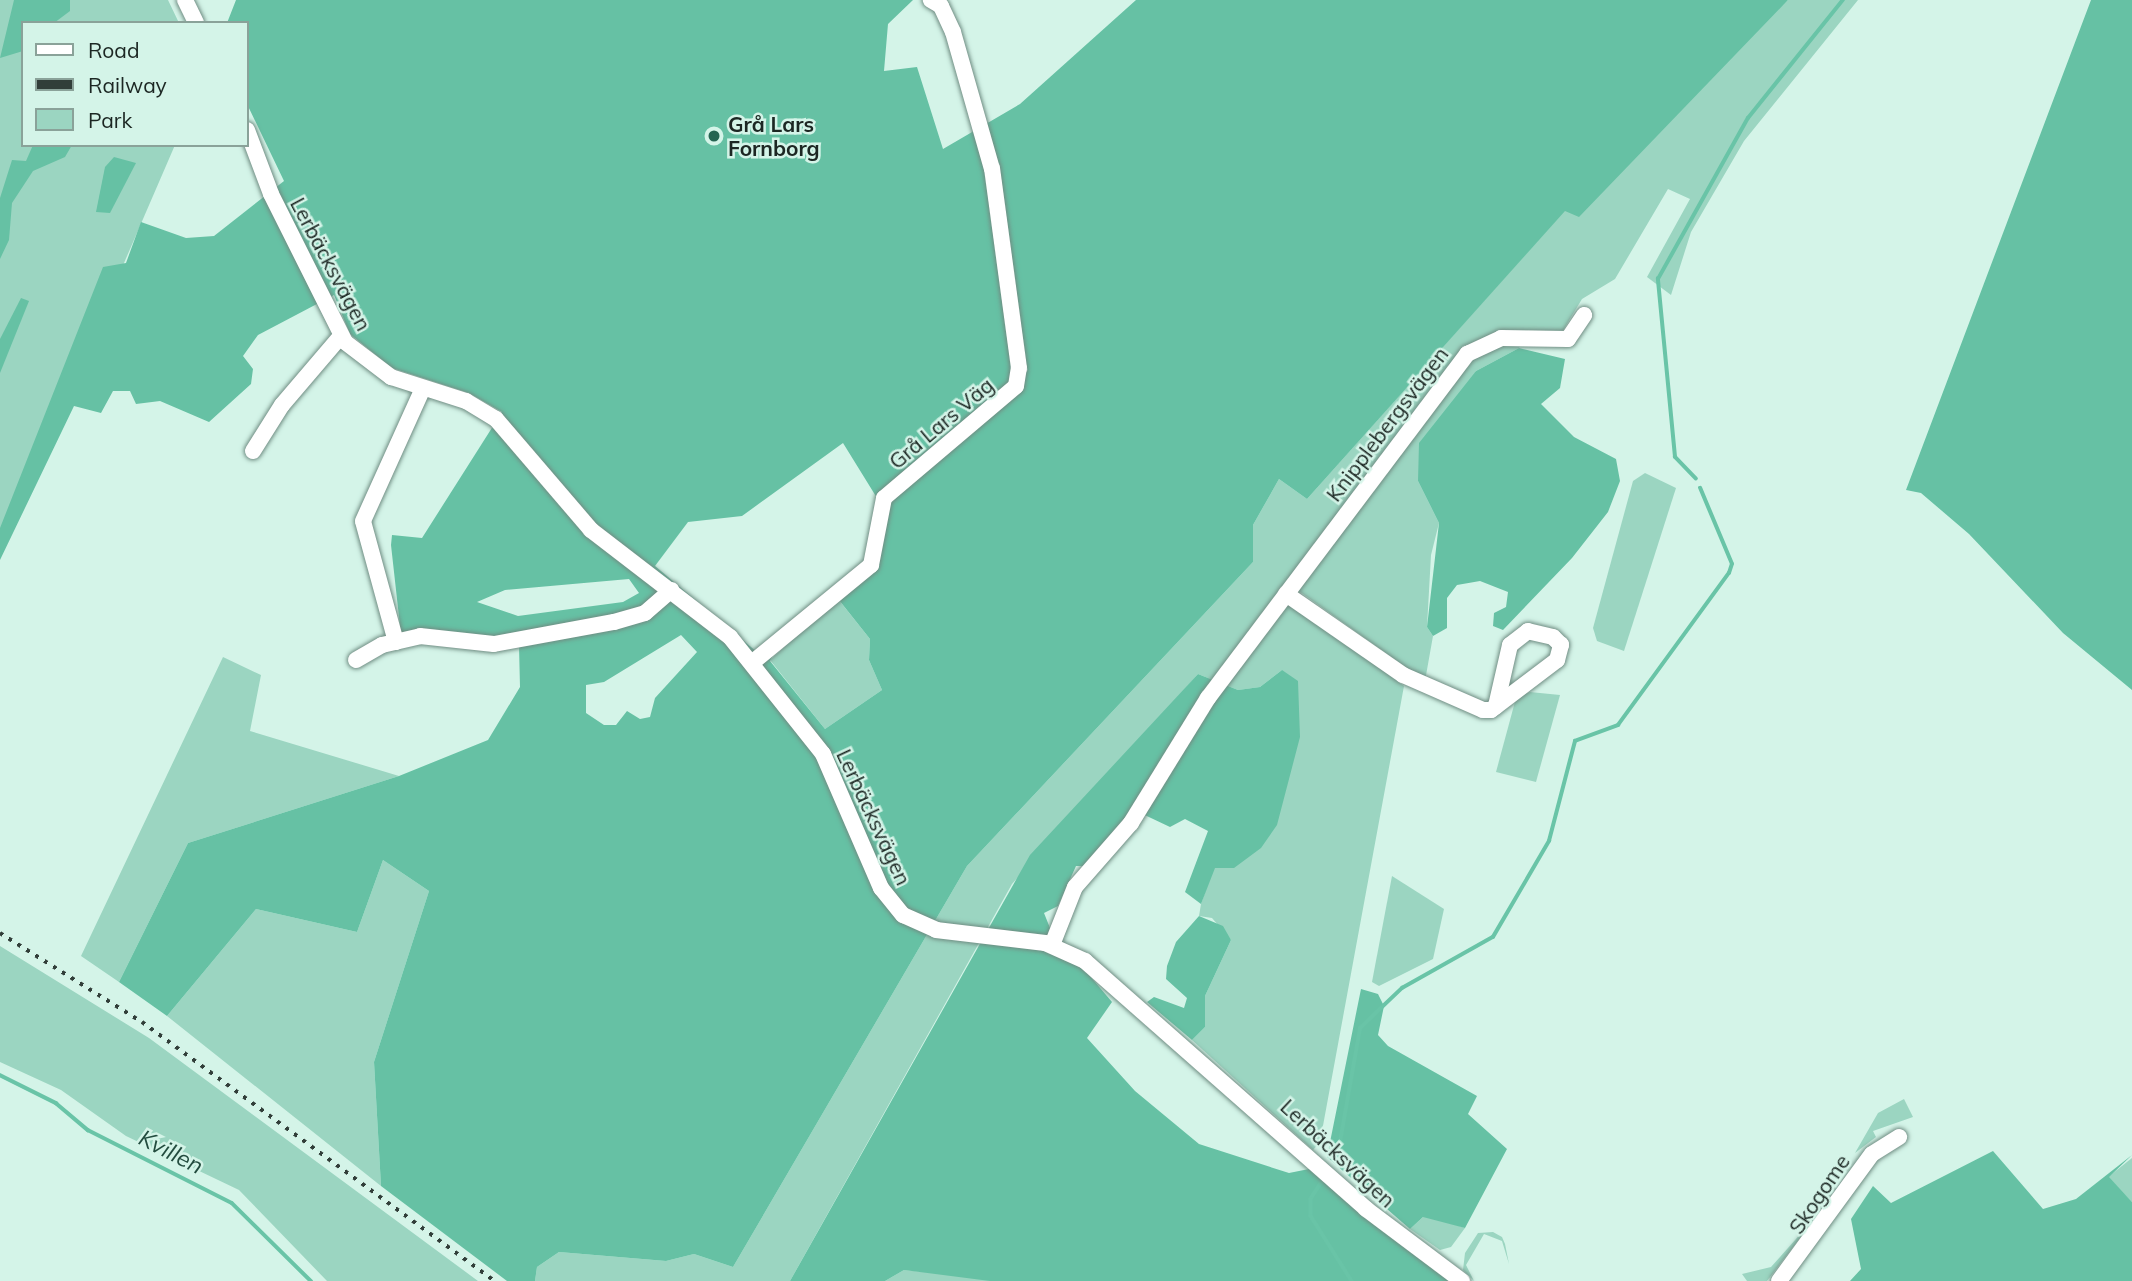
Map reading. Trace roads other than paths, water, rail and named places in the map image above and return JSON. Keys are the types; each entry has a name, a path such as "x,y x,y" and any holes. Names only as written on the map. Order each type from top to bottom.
{"street":[{"path":"185,0 194,21"},
{"name":"Grå Lars Väg","path":"753,662 871,565 884,498 1016,386 1019,368 992,169 953,32 941,6 931,0"},
{"name":"Lerbäcksvägen","path":"248,133 271,194 341,336 380,371 466,401 496,419 576,515 671,590 753,662 823,754 881,888 903,915 936,930 1052,945 1109,979 1366,1209 1462,1281"},
{"name":"Knipplebergsvägen","path":"1052,945 1075,887 1131,823 1208,698 1467,354 1500,338 1568,339 1584,315"},
{"path":"253,452 282,405 341,336"},
{"path":"396,642 363,521 423,388"},
{"path":"356,660 396,642 441,635 495,644 529,640 645,613 671,590"},
{"path":"1286,594 1424,687 1483,710 1496,706 1558,660 1561,645 1553,637 1528,631 1510,645 1496,706"},
{"name":"Skogome","path":"1779,1281 1864,1164 1899,1137"}],"waterway":[{"path":"1696,479 1675,457 1658,279 1748,118 1843,0"},
{"path":"1337,1159 1360,1028 1402,988 1493,937 1549,841 1575,741 1618,725 1729,573 1732,564 1700,488"},
{"name":"Kvillen","path":"0,1075 56,1103 88,1130 232,1203 311,1281"},
{"path":"1322,1182 1311,1199 1311,1216 1352,1281"}],"railway":[{"path":"0,933 142,1022 494,1281"}],"place":[{"name":"Grå Lars Fornborg","path":"714,136"}]}
